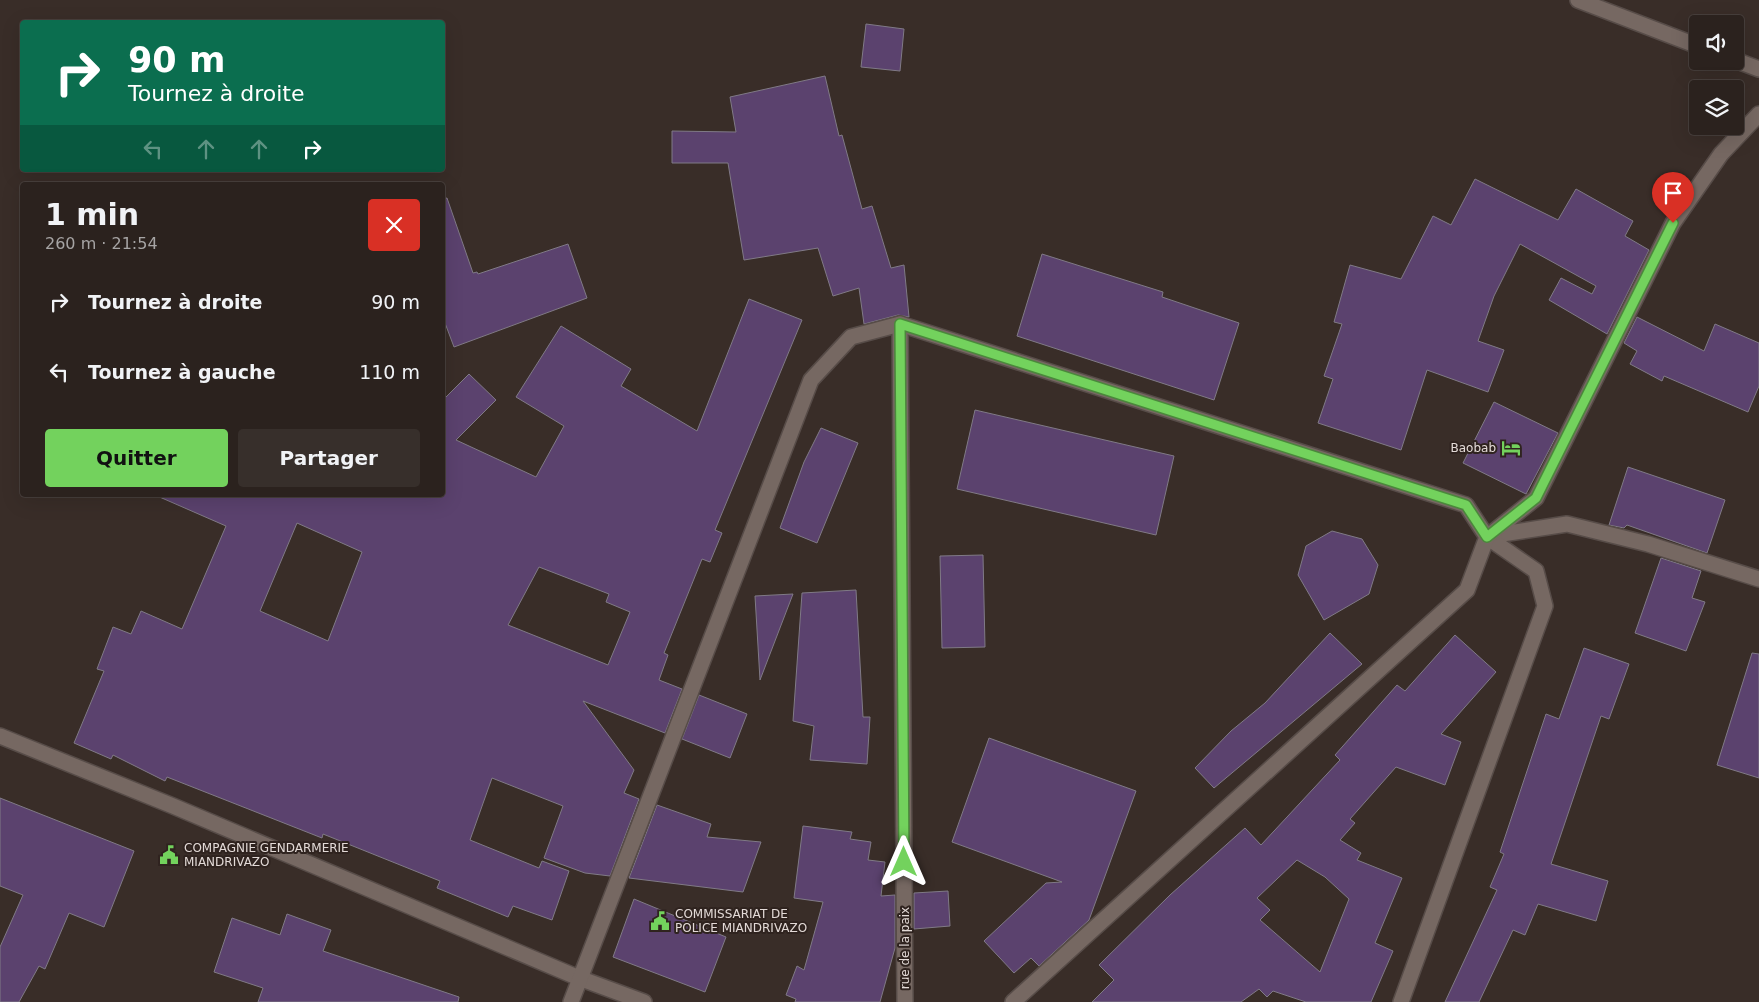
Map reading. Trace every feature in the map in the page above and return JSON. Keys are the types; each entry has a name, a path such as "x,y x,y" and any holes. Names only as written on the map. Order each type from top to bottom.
{"street":[{"path":"1578,0 1689,43"},
{"path":"1744,63 1759,69"},
{"path":"1013,1002 1467,590 1487,537 1536,498 1673,223 1721,154 1759,114"},
{"path":"571,1002 811,380 851,337 900,324 1466,505 1487,537 1536,571 1544,606 1401,1002"},
{"name":"rue de la paix","path":"900,324 905,1002"},
{"path":"1487,537 1567,524 1648,544 1759,579"},
{"path":"0,736 182,810 579,978 644,1002"}],"building":[{"path":"866,24 904,29 900,71 861,67"},
{"path":"825,76 839,136 842,135 862,209 872,206 891,268 904,265 909,317 898,315 864,324 859,288 833,296 818,248 744,260 728,163 672,163 672,131 736,132 730,97"},
{"path":"1475,179 1558,220 1576,189 1633,221 1625,236 1649,250 1607,334 1549,300 1561,278 1592,294 1596,286 1520,244 1494,296 1478,341 1504,350 1488,392 1427,370 1401,450 1318,423 1333,379 1324,376 1342,324 1334,322 1350,265 1401,279 1433,216 1451,225"},
{"path":"445,198 447,198 473,273 477,272 478,274 568,244 587,298 454,347 445,323"},
{"path":"1042,254 1163,292 1162,297 1239,323 1214,400 1017,336"},
{"path":"749,299 802,320 715,530 722,533 710,562 702,559 664,653 668,655 659,680 682,689 665,733 583,701 634,770 624,793 639,799 610,876 585,873 544,858 563,806 492,778 470,840 539,868 542,861 569,871 552,920 513,906 508,917 437,888 440,881 323,834 322,838 167,777 165,781 113,755 111,759 74,743 104,671 97,669 113,627 131,634 141,611 182,629 226,526 160,497 445,497 445,398 469,374 496,400 456,440 536,477 564,426 516,397 561,326 631,369 621,386 697,431","holes":["297,523 362,552 328,641 260,611","539,567 609,594 606,602 630,612 608,665 508,625"]},
{"path":"1637,317 1704,351 1715,324 1759,343 1759,386 1748,412 1664,376 1662,381 1630,364 1637,351 1624,343"},
{"path":"1494,402 1558,433 1526,494 1463,463"},
{"path":"975,410 1174,456 1156,535 957,489"},
{"path":"821,428 858,443 817,543 780,528 804,462"},
{"path":"1628,467 1725,500 1707,553 1627,525 1624,528 1609,525"},
{"path":"1332,531 1362,539 1378,565 1369,594 1324,620 1298,575 1306,546"},
{"path":"983,555 985,647 942,648 940,556"},
{"path":"1661,558 1701,571 1692,598 1705,602 1686,651 1635,633"},
{"path":"856,590 863,717 870,717 867,764 810,760 814,726 793,721 802,593"},
{"path":"793,594 760,680 755,596"},
{"path":"1330,633 1362,664 1214,788 1195,768 1231,731 1265,703"},
{"path":"1455,635 1496,672 1441,734 1461,742 1445,785 1396,767 1350,819 1355,823 1340,840 1361,853 1357,860 1402,878 1375,943 1393,951 1371,1002 1306,1002 1273,991 1267,997 1259,989 1241,1002 1092,1002 1114,980 1099,965 1170,895 1245,828 1261,845 1340,760 1335,755 1397,685 1405,691","holes":["1297,860 1325,877 1349,899 1320,972 1260,920 1270,910 1257,898"]},
{"path":"1584,648 1629,664 1609,719 1601,716 1551,864 1608,881 1596,921 1538,904 1525,935 1513,930 1479,1002 1445,1002 1497,890 1490,887 1504,854 1500,852 1546,714 1559,719"},
{"path":"1752,653 1759,654 1759,778 1717,765"},
{"path":"699,695 747,714 730,758 682,739"},
{"path":"989,738 1136,791 1089,920 1039,966 1031,958 1014,973 984,941 1046,883 1062,882 952,842"},
{"path":"0,798 134,851 104,927 69,913 45,969 39,966 19,1002 0,1002 0,947 23,895 0,886"},
{"path":"657,805 711,824 707,837 761,842 743,892 629,878"},
{"path":"803,826 852,832 850,839 871,842 868,860 885,862 881,896 895,895 895,948 880,1002 795,1002 796,999 786,995 797,966 804,970 823,902 794,898"},
{"path":"948,891 950,926 914,929 914,893"},
{"path":"634,899 726,937 705,992 613,957"},
{"path":"287,914 331,930 323,951 459,997 458,1002 258,1002 263,988 214,972 232,918 280,935"}],"place":[{"name":"Baobab","path":"1511,448"},
{"name":"COMPAGNIE GENDARMERIE MIANDRIVAZO","path":"169,855"},
{"name":"COMMISSARIAT DE POLICE MIANDRIVAZO","path":"660,921"}],"route":[{"path":"904,862 900,324 1466,505 1487,537 1536,498 1673,223"}]}
